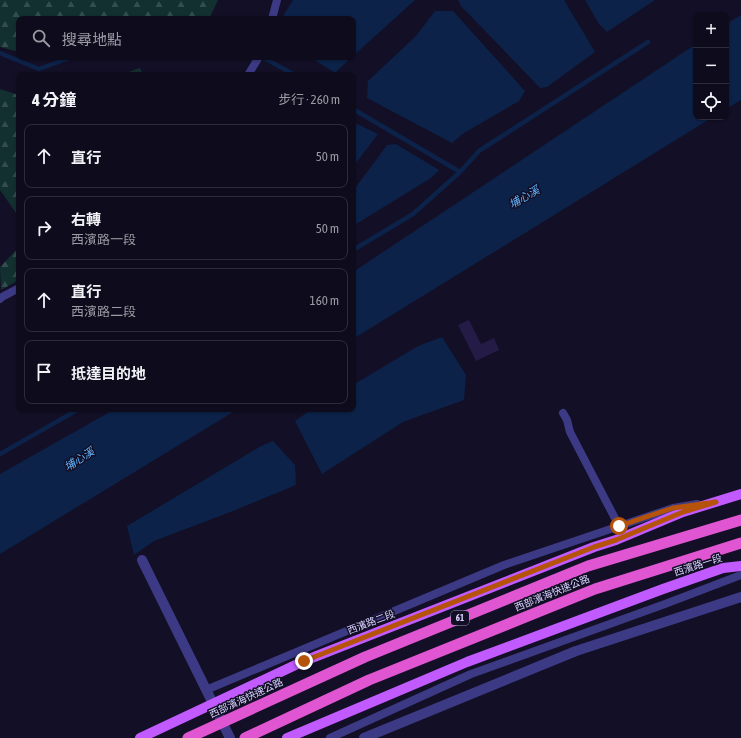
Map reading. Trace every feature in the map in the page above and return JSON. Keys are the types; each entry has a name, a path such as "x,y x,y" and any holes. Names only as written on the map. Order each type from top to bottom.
{"highway":[{"name":"西部濱海快速公路","path":"188,738 365,656 588,566 741,520"},
{"name":"西部濱海快速公路","path":"245,738 369,680 595,589 741,543"}],"main road":[{"name":"61","path":"716,502 741,494"},
{"name":"西濱路二段","path":"140,738 304,661 594,547 616,540 683,512 716,502"},
{"name":"西濱路一段","path":"287,738 467,662 663,589 724,568 741,566"}],"street":[{"path":"142,560 230,738"},
{"path":"364,738 576,651 741,597"}],"lane":[{"path":"273,16 277,0"},
{"path":"250,72 257,60"},
{"path":"0,299 16,290"},
{"path":"563,413 567,420 570,432 619,526"},
{"path":"206,690 504,565 673,508 716,502"},
{"path":"330,738 471,674 741,575"}],"green space":[{"path":"0,0 218,0 210,16 16,16 16,51 0,47"},
{"path":"140,68 142,72 129,72"},
{"path":"0,89 16,94 16,213 0,190"},
{"path":"16,250 16,282 1,290 0,267"}],"water":[{"path":"293,0 415,0 356,53 356,16 283,16"},
{"path":"458,0 564,0 595,52 547,87 540,88 461,6"},
{"path":"585,0 655,0 607,32 599,24"},
{"path":"435,11 453,11 525,91 519,101 464,133 452,143 367,98 368,81 416,36"},
{"path":"741,15 741,100 729,107 729,48 729,22"},
{"name":"埔心溪","path":"693,46 693,120 708,120 356,337 356,270"},
{"path":"315,60 349,60 336,72 333,72"},
{"path":"356,123 378,134 356,163"},
{"path":"396,144 439,170 431,178 356,224 356,187 387,145"},
{"path":"442,337 466,375 464,400 403,422 322,474 295,421 308,412 356,412 356,383 418,346"},
{"name":"埔心溪","path":"110,412 233,412 0,554 0,474"},
{"path":"273,441 295,465 296,485 154,541 134,555 127,526 261,446"}],"building":[{"path":"469,320 481,344 494,338 499,350 476,361 458,325"}],"waterway":[{"path":"356,111 460,172 479,151 648,42"},
{"path":"0,53 16,60"},
{"path":"17,60 39,69 64,60"},
{"path":"268,60 290,72"},
{"path":"356,248 413,214 460,172"},
{"path":"0,454 74,412"}],"route":[{"path":"304,661 594,547 616,540 683,512 716,502 673,508 619,526"}]}
